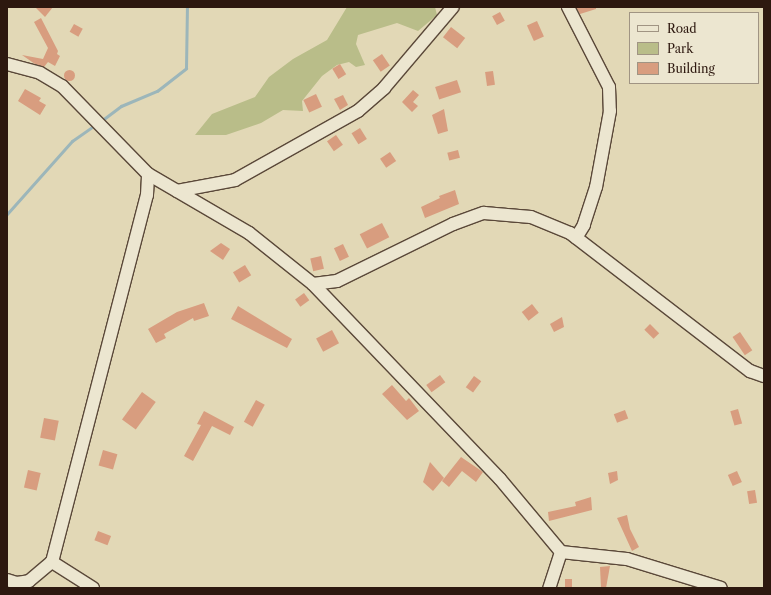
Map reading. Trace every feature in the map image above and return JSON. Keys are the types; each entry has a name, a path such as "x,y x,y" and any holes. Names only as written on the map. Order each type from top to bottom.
{"street":[{"path":"177,191 235,180 358,111 384,88 453,7"},
{"path":"568,7 609,88 610,111 596,187 584,225 576,238"},
{"path":"7,64 40,73 62,86 89,111 105,130 148,174 249,233 313,284 500,479 561,552 627,559 721,588"},
{"path":"7,580 17,584 29,582 52,562 147,196 148,174"},
{"path":"313,284 337,281 453,224 484,213 531,217 576,238 750,371 764,376"},
{"path":"549,588 561,552"},
{"path":"52,562 93,588"}],"green space":[{"path":"347,7 435,7 437,15 418,31 397,23 358,35 356,44 365,65 356,67 349,62 337,65 322,76 302,101 303,111 283,110 261,123 226,135 195,135 212,114 255,97 269,77 293,59 327,40"}],"building":[{"path":"35,7 53,7 45,17"},
{"path":"576,7 596,7 596,9 580,14"},
{"path":"500,12 505,21 497,25 492,16"},
{"path":"41,18 58,51 57,54 60,56 55,66 48,62 44,67 35,64 22,55 43,59 48,48 34,22"},
{"path":"537,21 544,37 534,41 527,25"},
{"path":"74,24 83,29 78,37 70,32"},
{"path":"451,27 465,38 457,48 443,37"},
{"path":"382,54 390,66 381,72 373,60"},
{"path":"340,64 346,74 338,79 332,69"},
{"path":"69,69 73,71 75,75 73,79 69,81 65,79 63,75 65,71"},
{"path":"493,71 495,85 487,86 485,72"},
{"path":"457,80 461,92 439,99 435,87"},
{"path":"25,89 41,98 39,101 46,105 40,115 18,101"},
{"path":"413,90 419,95 413,102 418,106 412,112 402,102"},
{"path":"316,94 322,107 309,113 303,100"},
{"path":"343,95 348,105 340,110 334,99"},
{"path":"444,109 448,131 438,134 432,115"},
{"path":"360,128 367,139 358,144 352,133"},
{"path":"336,135 343,145 334,151 327,141"},
{"path":"458,150 460,158 449,160 447,153"},
{"path":"390,152 396,161 386,168 380,159"},
{"path":"455,190 459,204 425,218 421,207 440,198 439,196"},
{"path":"382,223 389,237 367,249 360,234"},
{"path":"221,243 230,249 223,260 210,251"},
{"path":"343,244 349,257 340,261 334,248"},
{"path":"321,256 324,269 313,271 310,258"},
{"path":"245,265 251,275 239,282 233,272"},
{"path":"304,293 309,300 300,307 295,299"},
{"path":"204,303 209,316 194,321 193,318 164,334 166,338 156,343 148,329 177,312"},
{"path":"532,304 539,313 529,321 522,312"},
{"path":"238,306 292,339 287,348 231,319"},
{"path":"562,317 564,327 554,332 550,324"},
{"path":"650,324 659,333 654,339 644,330"},
{"path":"332,330 339,343 323,352 316,338"},
{"path":"740,332 752,350 745,355 733,337"},
{"path":"440,375 445,382 432,392 426,385"},
{"path":"474,376 481,381 473,393 466,387"},
{"path":"392,385 406,401 409,398 419,411 407,420 382,394"},
{"path":"142,392 156,402 136,429 122,420"},
{"path":"256,400 265,405 253,427 244,422"},
{"path":"738,409 742,423 734,426 730,411"},
{"path":"625,410 628,418 617,423 614,414"},
{"path":"204,411 234,427 230,435 212,426 193,461 184,456 201,425 197,424"},
{"path":"44,418 59,421 55,440 40,438"},
{"path":"103,450 117,454 113,470 99,465"},
{"path":"461,457 483,472 476,482 462,471 449,487 442,481"},
{"path":"430,462 444,478 433,491 423,482"},
{"path":"28,470 41,473 37,490 24,488"},
{"path":"617,471 618,480 610,484 608,473"},
{"path":"737,471 742,482 733,486 728,475"},
{"path":"755,490 757,503 749,504 747,491"},
{"path":"591,497 592,510 549,521 548,512 576,506 575,502"},
{"path":"627,515 630,529 639,547 632,551 617,518"},
{"path":"98,531 111,536 107,545 94,540"},
{"path":"610,566 606,588 601,588 600,567"},
{"path":"565,579 572,579 572,588 565,588"}],"waterway":[{"path":"101,121 121,106 157,91 186,68 187,7"},
{"path":"7,214 72,141 96,124"}]}
